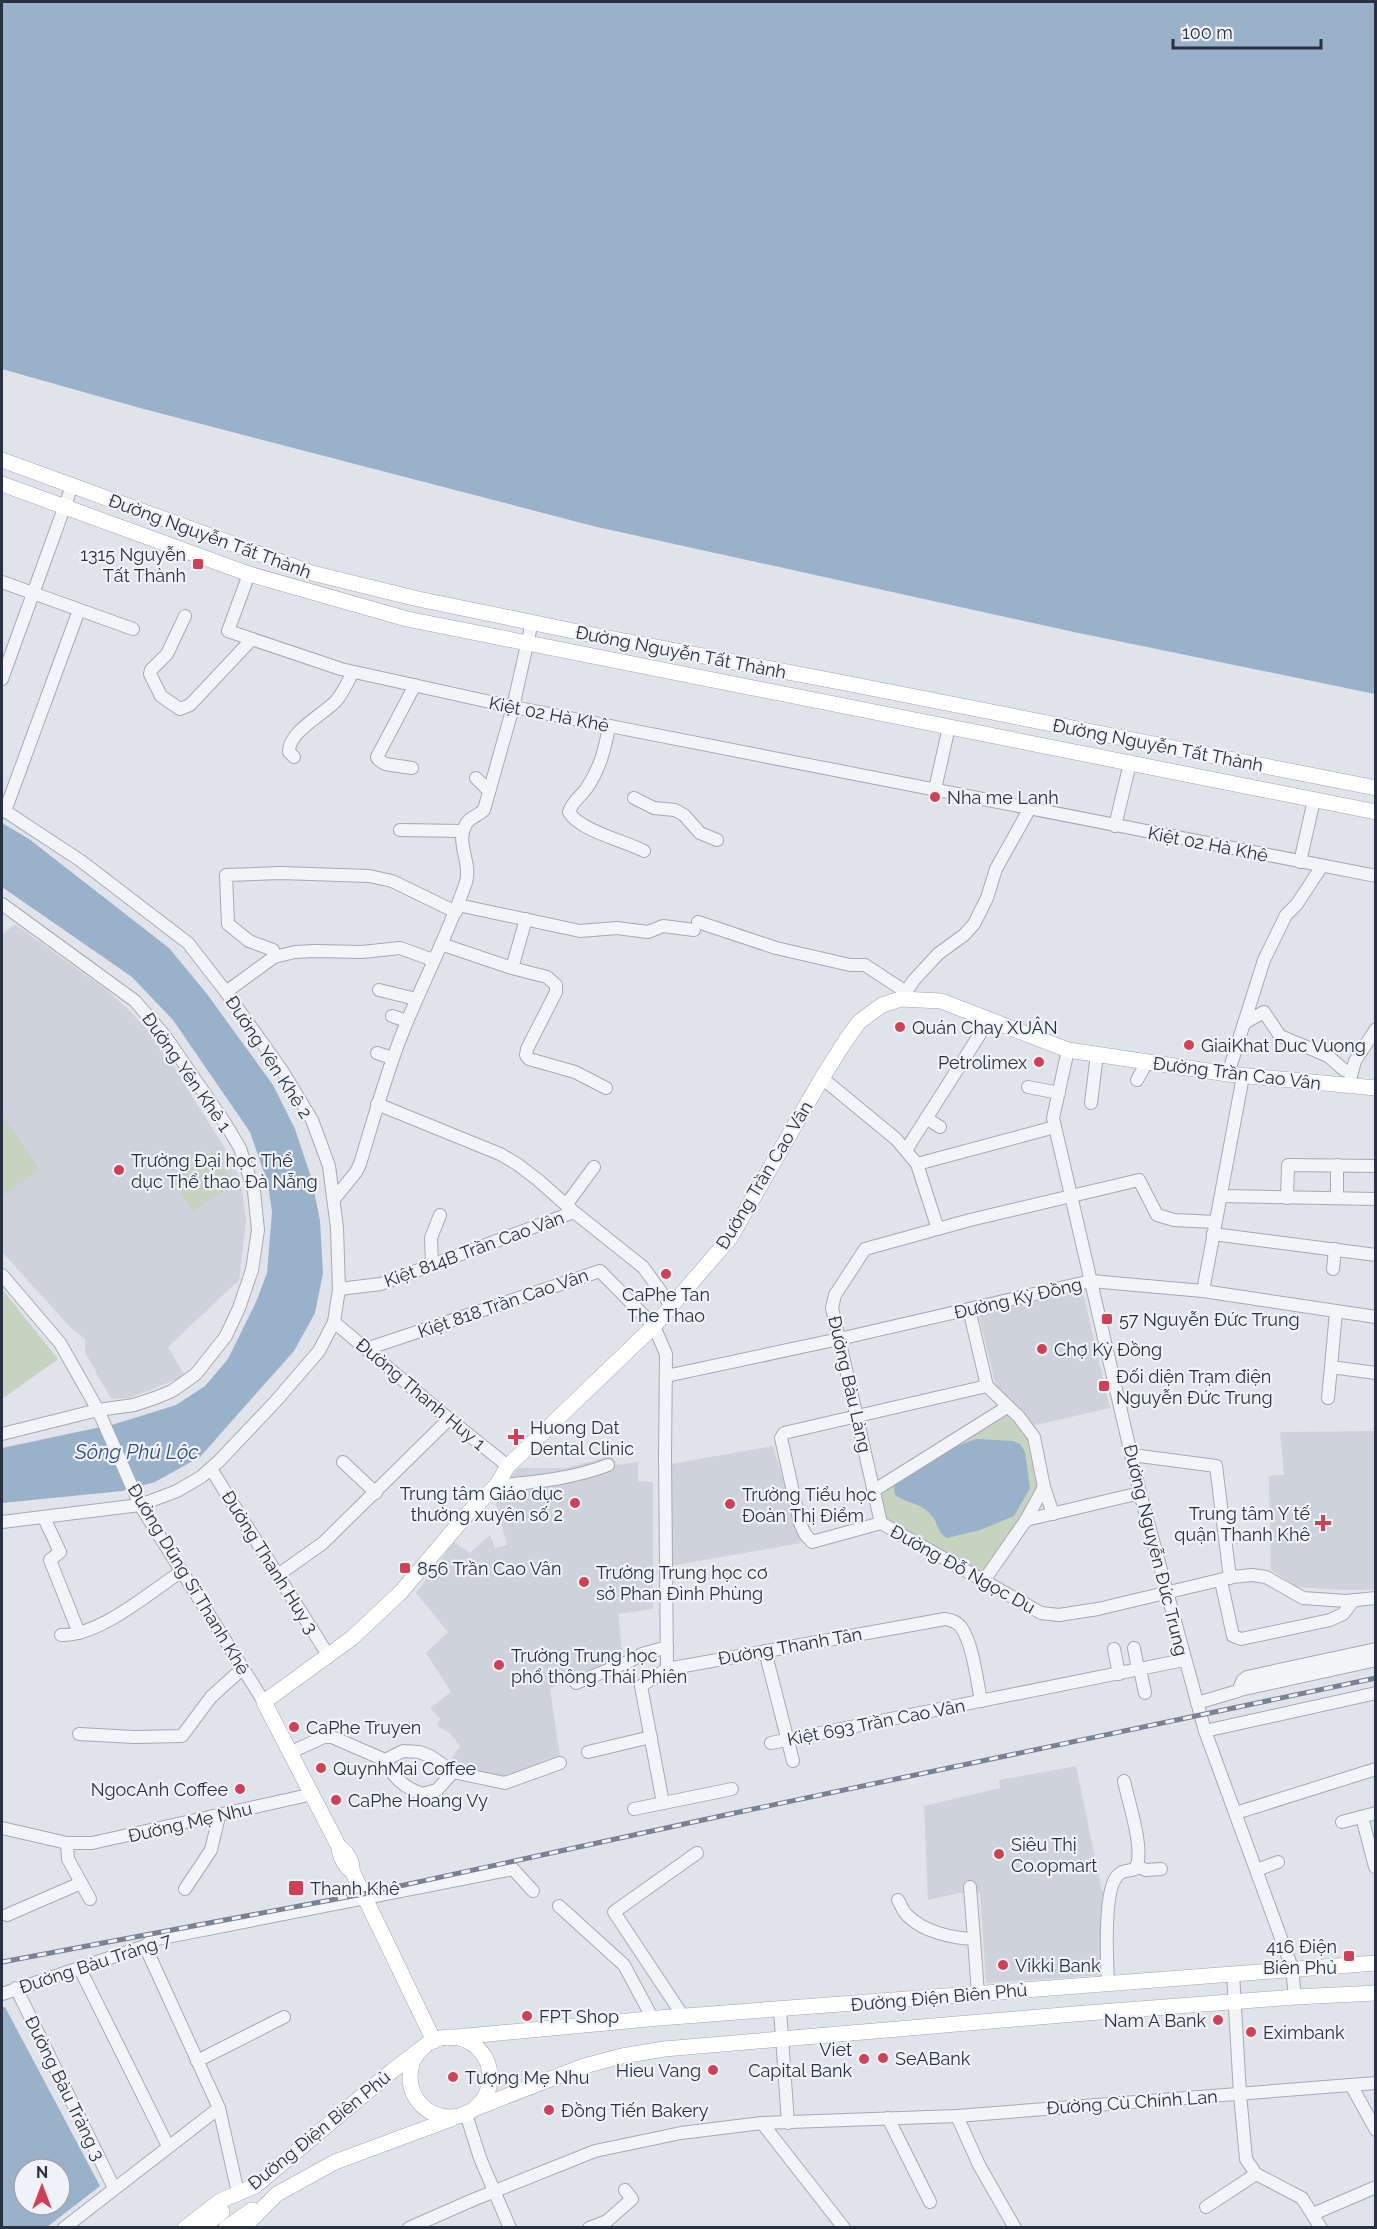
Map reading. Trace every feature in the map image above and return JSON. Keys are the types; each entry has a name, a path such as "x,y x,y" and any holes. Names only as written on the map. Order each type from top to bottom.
{"main road":[{"name":"Đường Nguyễn Tất Thành","path":"2,460 312,573 428,601 1376,788"},
{"name":"Đường Nguyễn Tất Thành","path":"2,484 249,574 407,619 1376,812"},
{"path":"820,701 824,679"},
{"path":"1067,750 1072,728"},
{"name":"Đường Trần Cao Vân","path":"264,1702 352,1638 401,1592 469,1512 496,1486 508,1466 672,1307 730,1238 822,1078 859,1022 882,1005 903,995 941,1001 1068,1050 1244,1076 1350,1080 1376,1088"},
{"path":"264,1702 313,1794 339,1847 339,1852 366,1898 434,2042"},
{"name":"Đường Điện Biên Phủ","path":"185,2228 220,2201 255,2186 392,2071 434,2042 683,2016 1376,1963"},
{"path":"1048,1988 1051,2016"},
{"name":"Đường Điện Biên Phủ","path":"233,2221 335,2162 466,2113 544,2080 621,2056 782,2038 1295,1997 1376,1993"},
{"path":"458,2038 470,2043 480,2051 487,2062 490,2074 489,2087 484,2098 466,2113 444,2117 421,2106 414,2096 410,2083 410,2070 414,2058 434,2042 458,2038"},
{"path":"202,2228 233,2221 255,2186"}],"street":[{"path":"2,679 7,648 33,594 72,486"},
{"name":"Kiệt 02 Hà Khê","path":"249,574 228,631 353,672 513,707 1376,876"},
{"path":"2,582 133,629"},
{"path":"4,810 79,610"},
{"path":"185,616 167,654 151,670 150,674 161,696 180,709 190,705 252,639"},
{"path":"334,1198 360,1164 392,1058 457,908 468,874 463,849 463,831 472,818 484,810 513,707 532,622"},
{"path":"294,757 289,752 290,745 310,721 338,699 353,672"},
{"path":"412,768 385,764 378,757 414,685"},
{"path":"609,726 604,758 586,789 571,805 569,812 607,836 644,851"},
{"path":"935,789 949,727"},
{"path":"1115,826 1130,763"},
{"path":"476,778 489,791"},
{"path":"634,798 654,808 675,810 684,815 700,832 717,840"},
{"path":"1300,862 1314,800"},
{"path":"274,957 273,950 249,941 228,924 226,875 281,873 369,876 392,881 457,908 526,919 580,931 617,928 648,932 663,926 696,926 776,948 850,964 865,964 903,995 938,954 964,935 974,924 985,905 996,869 1030,808"},
{"name":"Đường Yên Khê 2","path":"2,1522 140,1505 177,1491 211,1469 304,1370 323,1343 334,1322 339,1289 334,1198 324,1152 304,1106 226,993 200,957 169,927 56,843 4,810"},
{"path":"400,830 463,831"},
{"path":"1228,1074 1264,960 1286,915 1297,904 1322,866"},
{"name":"Đường Yên Khê 1","path":"2,904 135,1000 165,1036 240,1148 254,1191 258,1230 248,1285 226,1336 196,1374 172,1391 134,1404 98,1410 2,1434"},
{"path":"512,968 526,919"},
{"path":"441,944 512,968 547,976 556,985 556,992 526,1055 530,1059 575,1072 606,1088"},
{"path":"226,993 274,957 295,952 362,952 400,948 433,960"},
{"path":"379,990 416,999"},
{"path":"1244,1023 1264,1012 1280,1036 1328,1056 1344,1070 1350,1080"},
{"path":"392,1016 407,1021"},
{"path":"906,1150 989,1020"},
{"path":"1350,1080 1359,1054 1376,1029"},
{"name":"Đường Nguyễn Đức Trung","path":"1068,1050 1053,1118 1140,1493 1205,1731 1292,1968 1295,1997"},
{"path":"377,1053 392,1058"},
{"path":"1091,1103 1097,1054"},
{"path":"1137,1080 1147,1062"},
{"path":"1203,1291 1244,1076"},
{"path":"822,1078 896,1139 917,1164 938,1229"},
{"path":"1028,1087 1059,1093"},
{"path":"377,1104 500,1154 538,1180 570,1209 643,1267 672,1307"},
{"path":"926,1118 940,1127"},
{"path":"917,1164 1055,1127"},
{"path":"1287,1198 1288,1165 1376,1166"},
{"path":"1337,1166 1337,1198"},
{"path":"570,1209 594,1167"},
{"name":"Đường Bàu Làng","path":"881,1523 832,1301 861,1254 872,1246 1139,1180 1157,1215 1214,1228"},
{"path":"1221,1196 1376,1199"},
{"name":"Kiệt 814B Trần Cao Vân","path":"339,1289 381,1284 570,1209"},
{"path":"432,1265 431,1238 440,1215"},
{"path":"1214,1228 1335,1250 1374,1254"},
{"path":"1333,1269 1335,1250"},
{"name":"Kiệt 818 Trần Cao Vân","path":"366,1349 600,1270 654,1326"},
{"name":"Đường Dũng Sĩ Thanh Khê","path":"2,1275 60,1343 98,1410 140,1505 264,1702"},
{"name":"Đường Kỳ Đồng","path":"666,1376 1091,1281 1203,1291 1376,1317"},
{"path":"969,1309 987,1386 1019,1417 1034,1437 1044,1487 1053,1514"},
{"path":"1328,1398 1336,1312"},
{"name":"Đường Thanh Huy 1","path":"334,1322 508,1466"},
{"path":"654,1326 666,1354 668,1669 641,1686 663,1803"},
{"path":"1331,1367 1376,1374"},
{"path":"857,1416 987,1386"},
{"path":"873,1491 1007,1407"},
{"name":"Đường Đỗ Ngọc Du","path":"857,1416 784,1433 781,1438 800,1522 805,1534 812,1542 881,1523 1041,1613 1059,1615 1098,1609 1252,1575 1266,1577 1303,1598 1354,1600 1376,1598"},
{"path":"278,1575 323,1543 449,1419"},
{"path":"1131,1455 1216,1466 1233,1636 1240,1639 1330,1620 1343,1614 1354,1600"},
{"path":"343,1462 376,1493"},
{"path":"496,1486 565,1478 588,1473 608,1465"},
{"name":"Đường Thanh Huy 3","path":"211,1469 328,1655"},
{"path":"983,1582 1026,1520 1044,1487"},
{"path":"1026,1520 1140,1493"},
{"path":"44,1518 60,1552 50,1560 79,1633"},
{"path":"61,1635 79,1633 100,1626 182,1571"},
{"name":"Đường Thanh Tân","path":"668,1669 938,1619 952,1620 963,1628 968,1641 981,1701"},
{"path":"576,1683 642,1654 667,1647"},
{"path":"1134,1648 1145,1693"},
{"path":"1114,1649 1119,1674"},
{"path":"1240,1690 1243,1680 1247,1677 1376,1649"},
{"path":"765,1651 793,1761"},
{"name":"Kiệt 693 Trần Cao Vân","path":"771,1743 1184,1660"},
{"path":"1197,1703 1240,1690 1376,1660"},
{"path":"79,1734 134,1737 182,1736 211,1697 243,1668"},
{"path":"1205,1731 1376,1693"},
{"path":"291,1752 317,1740 333,1737 385,1761 393,1775 403,1784 422,1794 437,1790 453,1772"},
{"path":"588,1752 651,1737"},
{"path":"385,1761 409,1750 430,1756 453,1772 505,1783 560,1763"},
{"path":"1236,1813 1376,1769"},
{"path":"1124,1781 1138,1843 1137,1866"},
{"path":"634,1809 732,1789"},
{"name":"Đường Mẹ Nhu","path":"2,1828 67,1843 92,1843 313,1794"},
{"path":"1342,1822 1376,1813"},
{"path":"185,1889 211,1850 219,1816"},
{"path":"1362,1817 1375,1867"},
{"path":"67,1843 68,1859 90,1899"},
{"path":"683,2016 614,1912 697,1853"},
{"path":"1257,1870 1278,1862"},
{"path":"1108,1983 1107,1923 1113,1886 1118,1874 1137,1866 1146,1870 1161,1869"},
{"name":"Đường Bàu Trảng 7","path":"2,1994 145,1946 152,1940 513,1869 533,1891"},
{"path":"7,1915 81,1883"},
{"path":"970,1887 978,1994"},
{"path":"898,1900 907,1916 930,1930 957,1938 974,1939"},
{"path":"559,1906 624,1965 653,2019"},
{"path":"145,1946 219,2108 238,2193"},
{"path":"80,1969 168,2146"},
{"path":"1233,1973 1246,2159 1256,2174 1302,2198 1321,2228"},
{"name":"Đường Bàu Trảng 3","path":"16,1988 114,2188"},
{"path":"780,2009 788,2122"},
{"path":"197,2061 284,2017"},
{"name":"Đường Cù Chính Lan","path":"409,2228 595,2151 681,2133 762,2123 957,2116 1376,2083"},
{"path":"1351,2085 1376,2130"},
{"path":"64,2228 219,2108"},
{"path":"466,2113 510,2228"},
{"path":"957,2116 979,2165 1015,2228"},
{"path":"888,2118 930,2202"},
{"path":"762,2123 844,2228"},
{"path":"1206,2207 1256,2174"},
{"path":"1313,2214 1376,2187"},
{"path":"589,2228 607,2221 632,2199 625,2190"}],"shaded area":[{"name":"Trường Đại học Thể dục Thể thao Đà Nẵng","path":"15,924 105,989 129,1010 159,1043 231,1158 241,1181 246,1222 239,1280 168,1347 185,1376 130,1398 111,1399 85,1352 85,1339 71,1328 2,1252 2,935"},
{"name":"Chợ Kỳ Đồng","path":"1082,1288 1110,1408 1032,1426 996,1386 978,1312"},
{"name":"Trung tâm Y tế quận Thanh Khê","path":"1375,1431 1375,1590 1297,1587 1271,1570 1269,1476 1284,1475 1280,1432"},
{"name":"Trường Tiểu học Đoàn Thị Điểm","path":"773,1446 802,1543 670,1566 671,1464"},
{"path":"611,1454 617,1465 638,1462 638,1481 653,1482 653,1609 618,1614 623,1658 571,1676 550,1689 560,1757 501,1778 447,1765 460,1746 450,1733 439,1727 437,1724 440,1719 430,1708 451,1692 426,1653 448,1632 416,1593 454,1542 470,1553 490,1535 495,1548 507,1545 493,1493 519,1468 565,1468"},
{"path":"1076,1766 1102,1891 1107,1891 1105,1975 986,1983 980,1893 959,1893 928,1900 924,1806 1000,1788 999,1780"}],"green space":[{"path":"2,1115 40,1170 2,1196"},
{"path":"212,1150 235,1184 193,1211 170,1178"},
{"path":"2,1289 58,1359 2,1399"},
{"path":"1003,1411 1026,1434 1041,1478 1039,1489 987,1572 981,1573 884,1521 877,1490"}],"water":[{"path":"2,2 1375,2 1375,694 1074,632 597,527 140,408 2,369"},
{"name":"Sông Phú Lộc","path":"2,823 29,839 169,948 207,994 273,1085 295,1129 312,1180 320,1221 323,1273 315,1313 294,1351 200,1457 155,1482 122,1491 2,1503 2,1448 115,1424 176,1405 205,1386 228,1359 256,1302 267,1273 272,1212 268,1184 250,1132 173,1020 132,977 2,887"},
{"path":"977,1439 1013,1441 1020,1444 1025,1452 1030,1488 1014,1516 980,1530 947,1538 941,1533 933,1517 926,1510 895,1495 894,1487 909,1474 933,1459"},
{"path":"5,2007 100,2186 72,2208 72,2157 12,2157 12,2217 60,2217 47,2227 2,2227 2,2008"}],"railway":[{"path":"2,1962 363,1894 1376,1678"}],"place":[{"name":"1315 Nguyễn Tất Thành","path":"198,564"},
{"name":"Nha me Lanh","path":"935,797"},
{"name":"Quán Chay XUÂN","path":"900,1027"},
{"name":"GiaiKhat Duc Vuong","path":"1189,1045"},
{"name":"Petrolimex","path":"1039,1062"},
{"name":"Trường Đại học Thể dục Thể thao Đà Nẵng","path":"119,1170"},
{"name":"CaPhe Tan The Thao","path":"666,1274"},
{"name":"57 Nguyễn Đức Trung","path":"1107,1319"},
{"name":"Chợ Kỳ Đồng","path":"1042,1349"},
{"name":"Đối diện Trạm điện Nguyễn Đức Trung","path":"1104,1386"},
{"name":"Huong Dat Dental Clinic","path":"516,1437"},
{"name":"Trung tâm Giáo dục thường xuyên số 2","path":"575,1503"},
{"name":"Trường Tiểu học Đoàn Thị Điểm","path":"730,1504"},
{"name":"Trung tâm Y tế quận Thanh Khê","path":"1323,1523"},
{"name":"856 Trần Cao Vân","path":"405,1568"},
{"name":"Trường Trung học cơ sở Phan Đình Phùng","path":"584,1582"},
{"name":"Trường Trung học phổ thông Thái Phiên","path":"499,1665"},
{"name":"CaPhe Truyen","path":"294,1727"},
{"name":"QuynhMai Coffee","path":"321,1768"},
{"name":"NgocAnh Coffee","path":"240,1789"},
{"name":"CaPhe Hoang Vy","path":"336,1800"},
{"name":"Siêu Thị Co.opmart","path":"999,1854"},
{"name":"Thanh Khê","path":"296,1888"},
{"name":"416 Điện Biên Phủ","path":"1349,1956"},
{"name":"Vikki Bank","path":"1003,1965"},
{"name":"FPT Shop","path":"527,2016"},
{"name":"Nam A Bank","path":"1218,2020"},
{"name":"Eximbank","path":"1251,2032"},
{"name":"SeABank","path":"883,2058"},
{"name":"Viet Capital Bank","path":"864,2059"},
{"name":"Hieu Vang","path":"713,2070"},
{"name":"Tượng Mẹ Nhu","path":"453,2077"},
{"name":"Đồng Tiến Bakery","path":"549,2110"}]}
